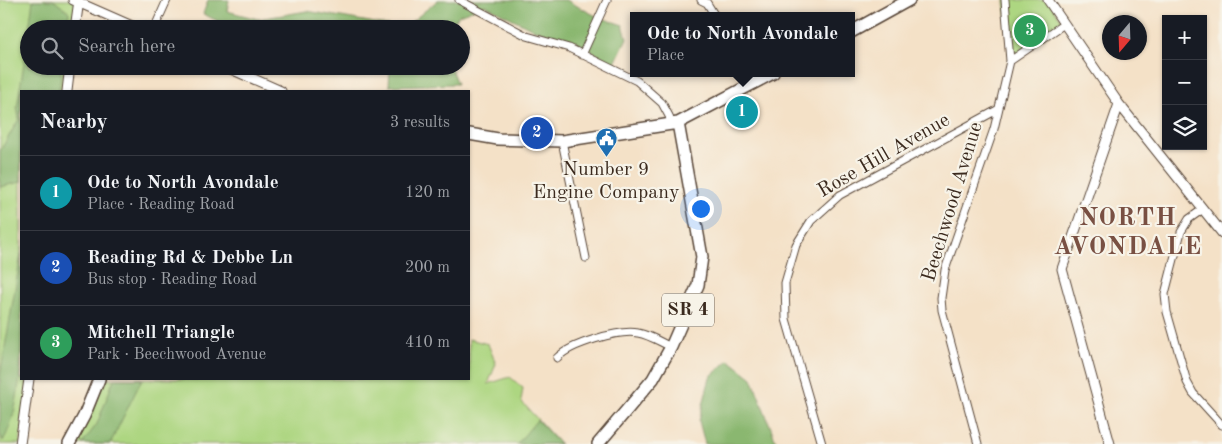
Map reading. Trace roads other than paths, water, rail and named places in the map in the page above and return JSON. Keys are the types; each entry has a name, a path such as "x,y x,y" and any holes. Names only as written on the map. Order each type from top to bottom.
{"main road":[{"path":"855,30 909,0"},
{"path":"470,134 498,139 562,140 674,124 749,78"},
{"name":"SR 4","path":"598,444 645,391 671,347 698,285 702,265 674,124"},
{"path":"69,444 84,416 99,380"}],"street":[{"path":"158,20 167,0"},
{"path":"459,0 527,36 559,44 646,88 662,104 674,124"},
{"path":"582,55 607,0"},
{"path":"701,0 708,3 713,12"},
{"name":"Beechwood Avenue","path":"978,444 944,321 941,296 945,270 994,129 1010,61 1005,0"},
{"path":"1048,0 1119,104 1222,233"},
{"path":"76,20 77,1 119,20"},
{"path":"1010,61 1064,24"},
{"path":"67,90 69,75"},
{"path":"245,75 279,90"},
{"path":"1110,444 1070,303 1062,264 1119,104"},
{"name":"Rose Hill Avenue","path":"822,444 786,320 785,283 796,245 811,221 840,195 997,110"},
{"path":"562,140 586,258"},
{"path":"1203,209 1189,219 1182,232 1166,285 1165,303 1186,382 1193,393 1222,425"},
{"path":"557,358 562,352 622,332 644,334 671,347"},
{"path":"20,444 28,380"}],"place":[{"name":"Mitchell Triangle","path":"1030,31"},
{"name":"Ode to North Avondale","path":"742,112"},
{"name":"Reading Rd & Debbe Ln","path":"537,133"},
{"name":"Number 9 Engine Company","path":"606,157"}],"district":[{"name":"NORTH AVONDALE","path":"1128,232"}]}
